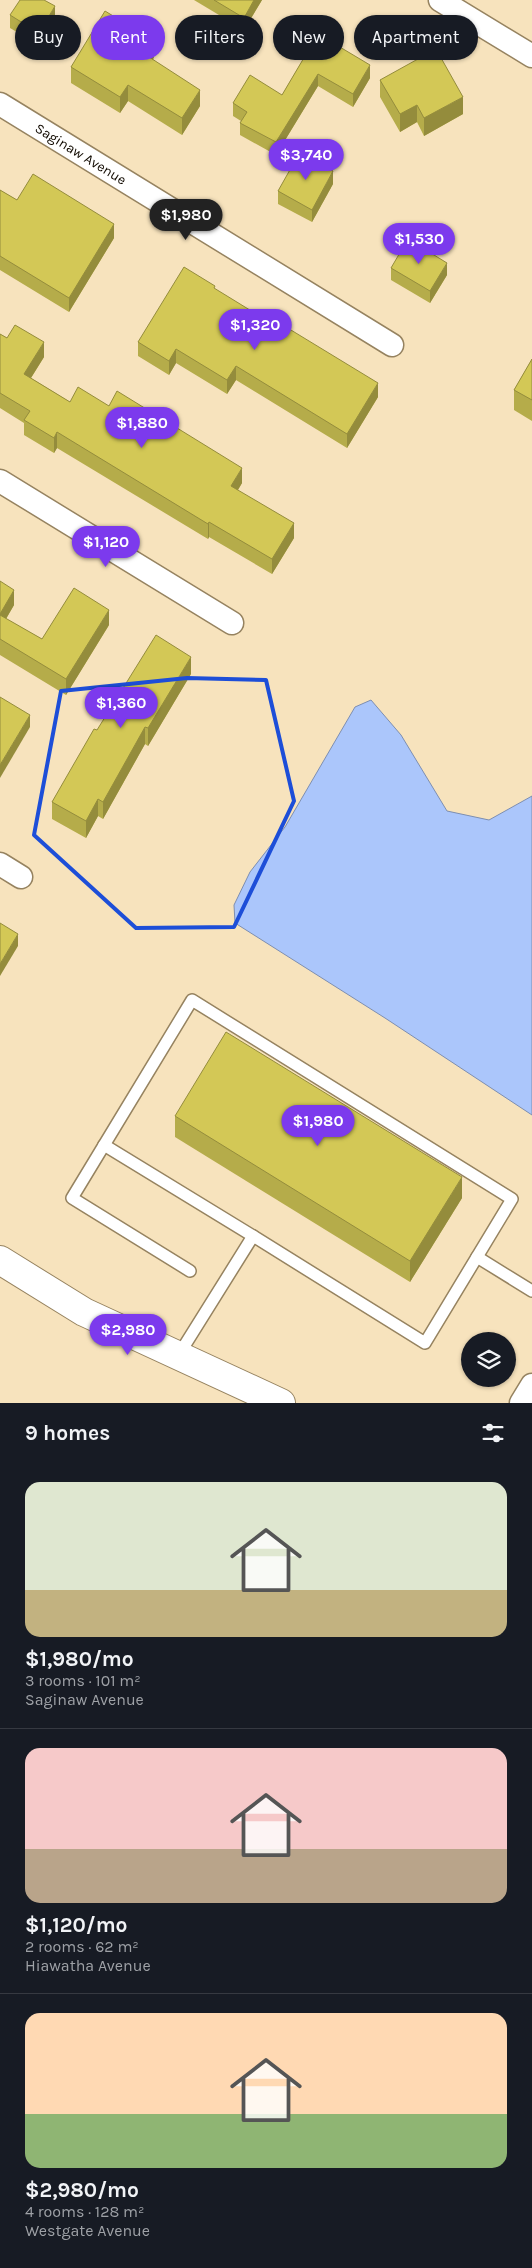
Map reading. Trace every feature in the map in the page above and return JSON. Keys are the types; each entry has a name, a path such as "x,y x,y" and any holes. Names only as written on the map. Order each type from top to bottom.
{"street":[{"path":"440,0 532,56"},
{"name":"Saginaw Avenue","path":"0,104 392,345"},
{"path":"0,482 232,623"},
{"path":"0,864 21,877"},
{"path":"0,1260 84,1312 281,1403"},
{"path":"521,1403 532,1385"}],"lane":[{"path":"104,1145 425,1343 512,1199 192,1000 104,1145 72,1198 190,1271"},
{"path":"178,1356 253,1236"},
{"path":"477,1257 532,1291"}],"highlighted area":[{"path":"187,678 266,680 294,801 234,927 136,928 34,835 61,691"}],"water":[{"path":"371,700 401,735 447,811 489,820 532,796 532,1115 385,1018 235,923 234,905 250,872 285,827 355,707"}],"building":[{"path":"20,0 44,0 55,6 50,15 15,15 15,18 10,15"},
{"path":"214,0 254,0 246,15 239,15"},
{"path":"105,11 112,15 103,15"},
{"path":"91,34 91,60 154,60 200,90 182,118 128,85 120,97 71,67 75,60 81,60 81,51"},
{"path":"344,50 354,55 354,60 362,60 370,65 353,94 318,74 276,142 240,123 247,112 233,103 250,75 282,95 303,60 344,60"},
{"path":"416,60 442,60 463,97 424,118 417,105 400,114 380,80"},
{"path":"300,152 333,171 312,210 278,191"},
{"path":"33,174 114,224 69,298 0,256 0,190 17,200"},
{"path":"408,239 447,263 430,291 391,268"},
{"path":"184,267 215,286 214,288 284,331 286,327 378,383 347,434 236,366 227,380 176,349 169,361 138,342"},
{"path":"15,325 44,342 24,374 70,402 78,387 109,406 117,391 242,468 231,486 294,523 272,559 209,522 208,524 57,432 54,438 24,420 30,411 0,393 0,334 7,338"},
{"path":"532,359 532,400 514,390"},
{"path":"0,581 14,590 0,614"},
{"path":"74,588 109,610 66,679 0,639 0,615 42,639"},
{"path":"156,635 191,657 148,728 145,727 103,802 98,799 86,821 52,802 94,729 97,730"},
{"path":"0,697 30,715 0,765"},
{"path":"0,923 18,934 0,964"},
{"path":"226,1032 462,1177 410,1261 175,1116"}]}
